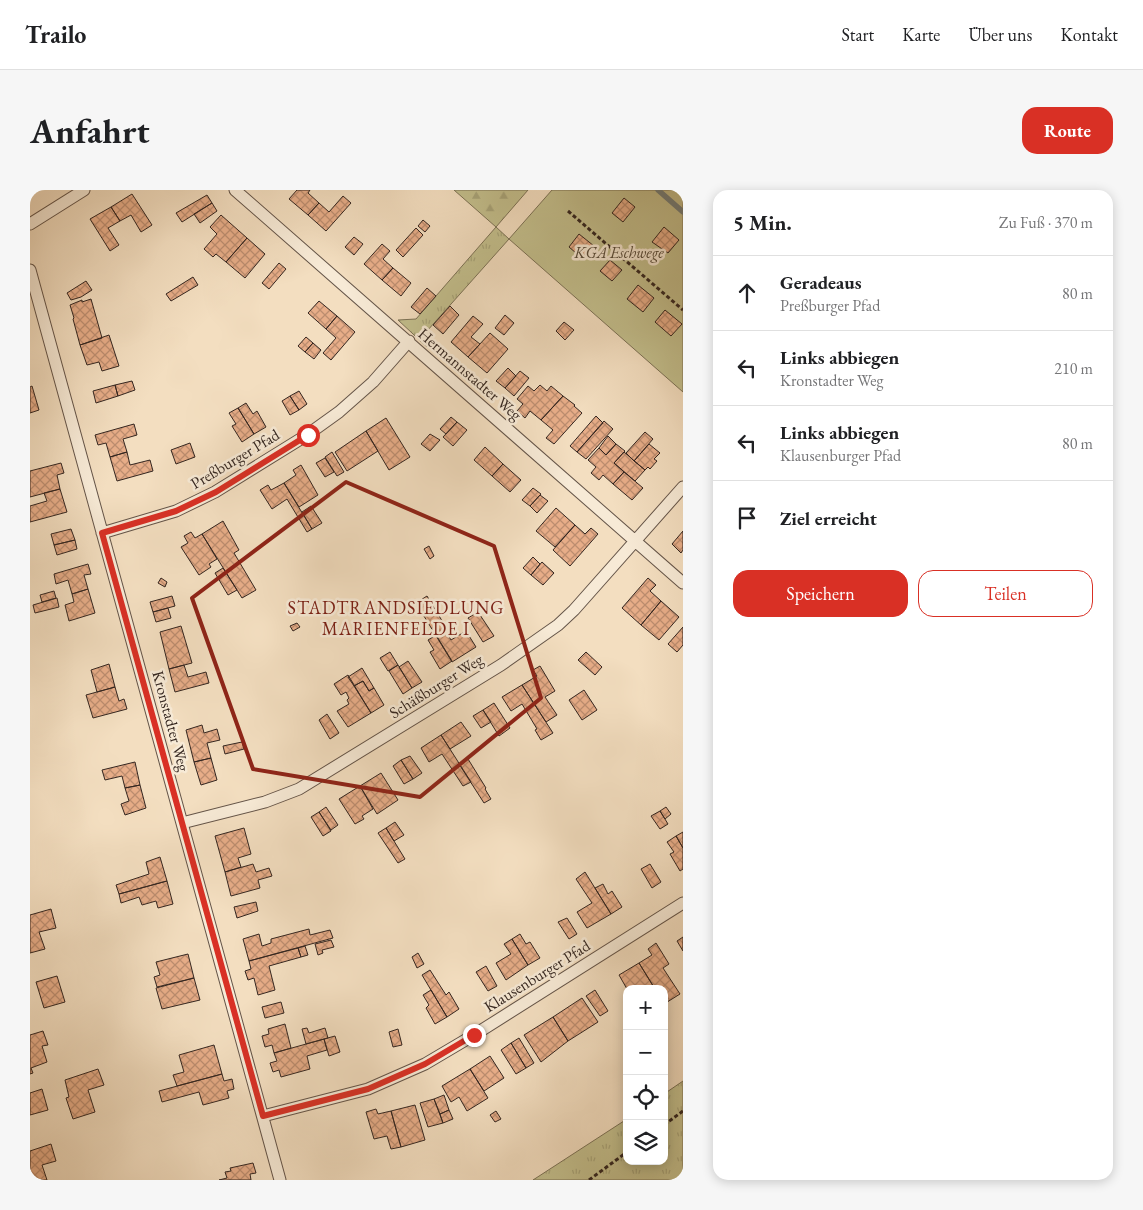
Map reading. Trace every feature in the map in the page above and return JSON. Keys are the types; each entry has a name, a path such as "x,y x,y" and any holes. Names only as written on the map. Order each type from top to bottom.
{"lane":[{"path":"30,224 84,190"},
{"name":"Hermannstadter Weg","path":"235,190 683,583"},
{"name":"Kronstadter Weg","path":"30,270 280,1180"},
{"name":"Preßburger Pfad","path":"102,533 176,511 216,492 308,435 339,412 373,382 409,342"},
{"name":"Schäßburger Weg","path":"182,823 265,802 299,790 492,670 558,625 574,610 683,487"},
{"name":"Klausenburger Pfad","path":"263,1116 368,1089 425,1064 683,903"}],"path":[{"path":"568,211 683,310"},
{"path":"668,1122 683,1111"},
{"path":"589,1180 623,1155"}],"highlighted area":[{"path":"346,482 494,546 541,698 420,797 253,769 192,598"}],"green space":[{"path":"454,190 528,190 496,227"},
{"name":"KGA Eschwege","path":"552,190 683,190 683,392 509,239"},
{"path":"496,227 509,239 427,331 427,347 398,320 416,319"},
{"path":"683,1081 683,1180 533,1180 623,1122 623,1165 668,1165 668,1091"}],"building":[{"path":"297,190 310,190 308,193 319,203 308,215 289,199"},
{"path":"132,194 152,225 141,232 131,215 120,221 111,207"},
{"path":"207,195 212,203 182,222 176,213"},
{"path":"343,196 351,203 326,231 308,215 319,203 329,212"},
{"path":"624,198 635,207 623,222 612,213"},
{"path":"212,203 217,211 200,223 194,214"},
{"path":"111,207 120,221 108,228 119,245 110,251 90,219"},
{"path":"221,215 247,238 226,262 216,254 213,257 204,249 217,234 210,227"},
{"path":"423,220 430,226 425,232 418,226"},
{"path":"664,227 679,240 668,253 652,242"},
{"path":"416,228 423,235 403,257 396,250"},
{"path":"579,234 594,246 583,259 569,247"},
{"path":"354,237 363,244 354,255 345,247"},
{"path":"247,238 265,254 245,278 226,262"},
{"path":"382,244 390,251 383,259 393,268 382,280 364,264"},
{"path":"610,260 622,270 612,281 600,271"},
{"path":"279,263 286,269 269,289 262,283"},
{"path":"393,268 411,283 401,296 382,280"},
{"path":"193,277 198,285 171,301 166,294"},
{"path":"86,281 92,290 81,297 71,300 67,293"},
{"path":"638,285 654,298 643,312 627,299"},
{"path":"427,288 436,296 420,314 411,307"},
{"path":"91,299 102,338 80,345 70,305 82,300 82,302"},
{"path":"319,301 337,316 326,329 308,313"},
{"path":"450,306 459,315 443,334 433,325"},
{"path":"665,310 682,324 671,336 655,322"},
{"path":"505,315 514,323 504,335 495,328"},
{"path":"337,316 355,332 331,360 323,353 336,338 326,329"},
{"path":"473,316 483,324 471,337 480,344 468,357 451,342"},
{"path":"564,322 574,330 565,340 556,331"},
{"path":"490,333 508,349 487,373 468,357"},
{"path":"109,335 119,366 102,371 99,362 87,365 80,345"},
{"path":"306,337 313,343 305,352 298,346"},
{"path":"313,343 321,350 314,359 305,352"},
{"path":"508,368 516,376 505,388 496,381"},
{"path":"520,371 529,378 514,396 505,388"},
{"path":"132,381 135,390 118,396 115,385"},
{"path":"115,385 118,396 96,403 93,391"},
{"path":"540,385 547,391 551,386 563,396 541,420 530,411 525,418 517,411 523,404 517,399 528,386 534,391"},
{"path":"32,386 39,410 30,413 30,387"},
{"path":"299,391 307,404 299,410 290,396"},
{"path":"290,396 299,410 290,415 282,401"},
{"path":"563,396 582,413 554,444 546,438 553,430 541,420"},
{"path":"246,403 253,414 257,411 266,427 254,434 238,408"},
{"path":"238,408 254,434 242,442 232,426 236,424 229,413"},
{"path":"596,416 603,423 577,452 570,446"},
{"path":"451,417 457,422 446,434 440,429"},
{"path":"386,418 410,457 389,470 366,431"},
{"path":"604,421 613,429 586,459 577,452"},
{"path":"457,422 467,430 453,446 443,437"},
{"path":"134,424 137,435 123,439 127,452 110,457 106,443 98,445 95,435"},
{"path":"366,431 378,451 347,471 335,452"},
{"path":"645,432 653,439 634,461 626,453"},
{"path":"430,434 440,440 430,451 421,444"},
{"path":"608,436 616,444 606,455 599,448"},
{"path":"190,443 195,457 176,464 171,450"},
{"path":"616,444 625,451 614,463 624,472 613,484 603,475 599,480 591,473 596,467 588,460 599,448 606,455"},
{"path":"649,444 660,453 654,459 657,461 650,469 648,467 645,470 634,461"},
{"path":"485,447 503,464 492,476 474,460"},
{"path":"127,452 130,465 150,460 153,471 117,481 110,457"},
{"path":"332,452 344,472 337,476 325,457"},
{"path":"624,452 645,470 635,481 614,463"},
{"path":"325,458 334,472 325,477 316,463"},
{"path":"61,463 64,473 57,475 60,489 30,497 30,471"},
{"path":"503,464 521,480 510,492 492,476"},
{"path":"301,465 318,495 299,507 284,483 296,475 293,470"},
{"path":"214,469 218,476 209,482 204,475"},
{"path":"624,472 643,488 632,500 613,484"},
{"path":"284,483 312,529 307,532 287,499 272,509 260,490 268,485 271,490"},
{"path":"533,488 541,494 530,506 522,500"},
{"path":"60,489 67,512 30,522 30,506 47,501 44,493"},
{"path":"540,495 548,501 537,513 530,506"},
{"path":"311,506 322,523 312,529 302,512"},
{"path":"556,508 575,525 555,547 536,531"},
{"path":"223,521 239,550 234,553 256,590 242,598 202,534"},
{"path":"575,525 585,534 591,528 598,534 570,566 553,550"},
{"path":"71,529 75,540 54,545 51,534"},
{"path":"683,531 683,550 681,553 672,544"},
{"path":"191,532 195,538 202,534 217,559 209,564 211,567 199,575 181,547 188,543 184,536"},
{"path":"75,540 77,549 57,555 54,545"},
{"path":"429,546 434,556 430,559 424,549"},
{"path":"533,557 540,564 531,575 523,568"},
{"path":"542,562 554,573 543,585 531,575"},
{"path":"88,564 91,574 84,575 88,589 72,594 68,580 56,584 54,574"},
{"path":"223,568 237,590 228,595 215,573"},
{"path":"161,578 167,582 165,587 158,583"},
{"path":"648,578 656,585 650,591 661,601 641,625 622,608"},
{"path":"88,589 95,613 69,621 65,605 74,602 72,594"},
{"path":"54,591 56,598 42,602 40,595"},
{"path":"172,596 175,606 153,612 150,602"},
{"path":"427,596 447,629 445,630 451,640 466,631 476,647 452,662 416,603"},
{"path":"57,598 59,607 35,613 33,605"},
{"path":"661,601 679,617 659,640 641,625"},
{"path":"168,608 171,618 156,622 153,612"},
{"path":"478,612 494,636 483,642 468,618"},
{"path":"297,623 300,627 293,631 290,626"},
{"path":"181,626 192,663 169,669 160,632"},
{"path":"683,627 683,645 677,652 668,644"},
{"path":"436,635 452,661 440,669 430,652 434,650 428,640"},
{"path":"390,652 398,665 388,671 380,658"},
{"path":"586,652 602,667 595,675 578,660"},
{"path":"408,661 422,682 412,688 399,667"},
{"path":"109,664 115,687 97,692 91,670"},
{"path":"184,665 188,677 206,672 209,683 175,692 169,669"},
{"path":"398,665 412,688 403,694 389,671"},
{"path":"540,666 555,691 545,697 557,715 546,722 522,685 537,676 533,670"},
{"path":"362,668 374,688 369,691 363,681 354,686 348,677"},
{"path":"348,675 371,713 348,727 337,711 349,704 347,700 349,698 346,692 341,695 334,684"},
{"path":"363,681 369,691 374,688 384,705 371,713 354,686"},
{"path":"522,685 553,733 541,740 535,730 537,729 522,704 511,711 502,697"},
{"path":"115,687 119,701 124,699 127,709 93,718 86,695"},
{"path":"584,690 597,710 582,720 569,700"},
{"path":"494,703 510,728 499,736 483,710"},
{"path":"483,710 491,722 481,728 473,716"},
{"path":"327,714 339,733 330,739 319,720"},
{"path":"461,722 471,736 450,749 441,735"},
{"path":"202,725 204,733 217,729 220,740 207,743 211,758 194,762 186,730"},
{"path":"441,735 471,782 463,786 442,754 429,762 421,748"},
{"path":"242,742 244,749 225,754 223,746"},
{"path":"410,756 422,773 413,779 401,760"},
{"path":"211,758 217,780 201,785 194,762"},
{"path":"468,759 491,799 484,803 459,764"},
{"path":"401,760 413,779 404,784 393,766"},
{"path":"135,762 140,785 125,788 122,776 105,780 102,770"},
{"path":"381,773 398,800 377,814 360,786"},
{"path":"140,785 146,808 125,815 121,804 129,801 125,788"},
{"path":"360,786 373,809 362,816 364,819 355,824 339,799"},
{"path":"326,807 338,825 331,830 319,812"},
{"path":"666,807 671,814 665,819 660,811"},
{"path":"660,811 668,824 660,829 651,816"},
{"path":"319,812 331,831 323,836 311,817"},
{"path":"395,822 404,835 394,841 386,828"},
{"path":"244,828 251,854 238,858 241,867 225,872 215,836"},
{"path":"386,828 405,859 398,863 378,833"},
{"path":"683,832 683,848 676,836"},
{"path":"676,836 683,848 683,869 680,871 670,854 674,852 667,842"},
{"path":"160,857 167,881 119,894 116,885 149,874 146,862"},
{"path":"253,864 256,872 269,868 272,876 258,880 260,888 231,896 225,872"},
{"path":"650,864 661,882 652,888 641,869"},
{"path":"585,872 611,914 587,928 577,912 592,903 576,879"},
{"path":"167,881 173,904 158,908 156,901 142,905 139,897 121,903 119,894"},
{"path":"603,884 608,894 612,891 622,907 611,914 595,888"},
{"path":"256,902 258,911 237,918 234,907"},
{"path":"51,909 56,928 39,932 45,949 30,953 30,915"},
{"path":"567,918 577,934 569,939 558,922"},
{"path":"309,929 310,935 330,930 333,938 249,961 243,939 259,934 262,946 271,943 271,939"},
{"path":"520,934 526,944 530,942 540,958 528,965 512,939"},
{"path":"683,937 683,951 677,941"},
{"path":"512,939 528,965 506,980 496,963 511,954 504,944"},
{"path":"331,940 334,947 322,950 323,953 318,955 315,944"},
{"path":"656,943 669,964 663,968 680,994 668,1002 668,985 653,985 639,963 652,955 648,949"},
{"path":"305,946 308,955 301,957 298,948"},
{"path":"298,948 301,957 269,966 275,990 258,995 254,978 248,980 245,971 251,969 249,961"},
{"path":"418,953 424,964 417,968 412,957"},
{"path":"188,954 194,978 157,987 154,977 160,975 156,962"},
{"path":"639,963 653,985 625,985 619,975"},
{"path":"486,966 497,986 488,991 476,972"},
{"path":"430,970 446,995 449,992 459,1009 447,1017 422,975"},
{"path":"57,976 65,1002 44,1008 36,982"},
{"path":"194,978 200,1000 162,1009 156,988"},
{"path":"431,990 447,1017 435,1024 426,1008 429,1005 423,995"},
{"path":"595,990 608,1011 600,1016 586,996"},
{"path":"582,998 598,1022 568,1041 553,1017"},
{"path":"281,1002 284,1013 265,1018 262,1007"},
{"path":"553,1017 568,1041 541,1062 524,1035"},
{"path":"285,1024 291,1048 274,1053 272,1045 265,1047 262,1036 269,1034 268,1029"},
{"path":"307,1028 309,1033 325,1028 328,1038 306,1044 302,1029"},
{"path":"398,1029 402,1045 393,1047 389,1032"},
{"path":"43,1031 48,1045 42,1046 47,1062 31,1068 33,1073 30,1074 30,1035"},
{"path":"335,1036 340,1052 329,1056 324,1039"},
{"path":"519,1038 534,1063 526,1068 511,1043"},
{"path":"324,1039 327,1050 307,1056 310,1069 281,1077 279,1070 273,1072 270,1063 277,1061 274,1053"},
{"path":"511,1043 526,1068 516,1074 501,1050"},
{"path":"214,1045 222,1074 177,1086 173,1075 184,1072 179,1055"},
{"path":"490,1056 504,1078 484,1091 470,1069"},
{"path":"98,1069 104,1085 88,1090 95,1112 73,1119 66,1098 69,1097 65,1080"},
{"path":"470,1069 488,1098 467,1111 459,1097 451,1102 442,1086"},
{"path":"222,1074 224,1081 232,1079 234,1089 227,1091 229,1098 203,1105 199,1092 162,1102 159,1091"},
{"path":"42,1089 48,1110 30,1115 30,1093"},
{"path":"444,1095 449,1110 440,1114 434,1099"},
{"path":"434,1099 443,1123 428,1127 420,1103"},
{"path":"415,1105 425,1140 401,1147 391,1111"},
{"path":"376,1109 378,1114 391,1111 401,1147 391,1149 387,1136 374,1139 366,1112"},
{"path":"449,1110 453,1119 443,1123 440,1114"},
{"path":"496,1111 501,1119 495,1122 490,1115"},
{"path":"51,1144 56,1161 42,1165 47,1180 30,1180 30,1151"},
{"path":"253,1163 256,1173 250,1174 251,1180 219,1180 227,1178 225,1172 231,1171 230,1168"}],"waterway":[{"path":"658,190 683,212"}],"district":[{"name":"STADTRANDSIEDLUNG MARIENFELDE I","path":"396,617"}],"route":[{"path":"308,435 216,492 176,511 102,533 263,1116 368,1089 425,1064 474,1035"}]}
